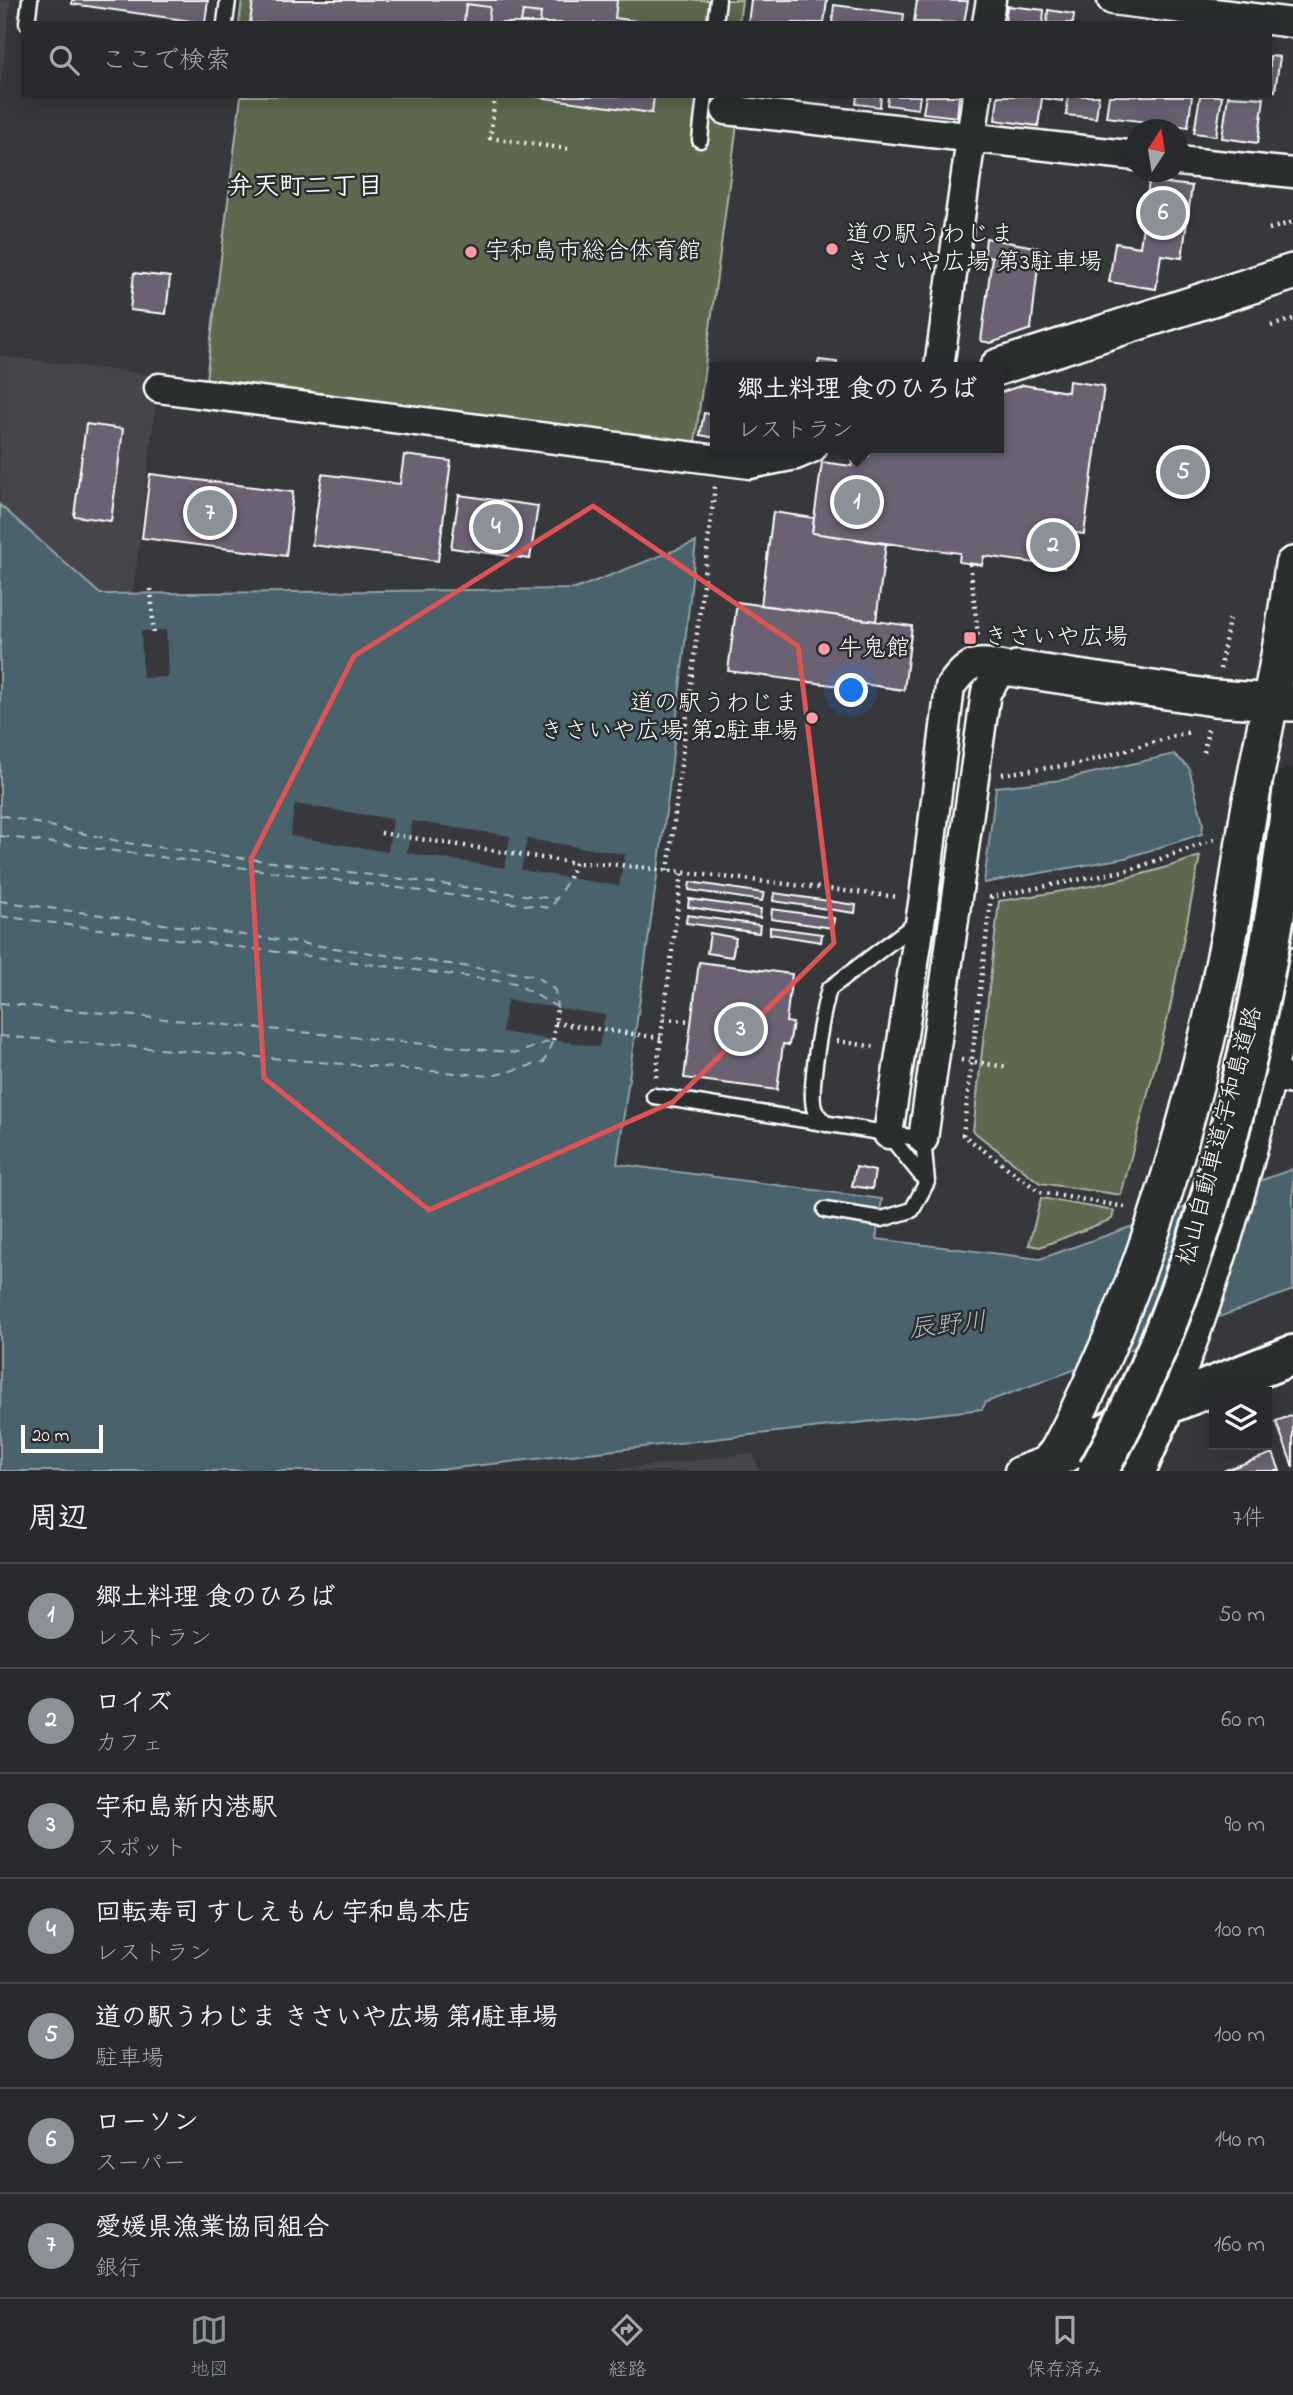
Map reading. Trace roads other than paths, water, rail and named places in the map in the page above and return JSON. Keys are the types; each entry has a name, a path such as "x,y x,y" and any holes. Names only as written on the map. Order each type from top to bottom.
{"main road":[{"name":"松山自動車道;宇和島道路","path":"1098,1471 1141,1386 1172,1310 1221,1154 1271,937 1293,786"},
{"path":"1049,1464 1166,1405 1293,1354"},
{"path":"1136,1471 1166,1405"}],"street":[{"path":"988,21 991,0"},
{"path":"1112,0 1293,23"},
{"path":"940,362 977,98"},
{"path":"716,103 971,139 1125,155"},
{"path":"1188,162 1293,173"},
{"path":"1004,365 1293,272"},
{"path":"159,388 750,464 801,453"},
{"path":"1019,1471 1049,1464 1101,1363 1141,1210 1192,1097 1282,703 1293,565"},
{"path":"888,1134 920,919 950,687 964,667 977,663 1214,698 1282,703"},
{"path":"923,1139 986,692 999,674 1017,669"},
{"path":"1166,1405 1194,1327 1238,1183 1281,1077 1293,965"}],"lane":[{"path":"27,21 30,0"},
{"path":"225,21 229,0"},
{"path":"715,21 718,0"},
{"path":"700,140 716,103"},
{"path":"826,1124 815,1111 812,1094 824,1005 830,989 920,919"},
{"path":"654,1096 923,1139 927,1182 912,1210 882,1219 825,1210"},
{"path":"888,1134 927,1182"}],"water":[{"name":"辰野川","path":"0,505 100,594 575,589 696,542 668,797 617,1164 882,1199 876,1239 1040,1259 1293,1169 1293,1290 986,1402 982,1409 429,1471 0,1471"},
{"path":"1174,754 1189,768 1203,823 1202,834 1125,858 984,883 996,787 1062,780"}],"place":[{"name":"ローソン","path":"1163,213"},
{"name":"道の駅うわじま きさいや広場 第3駐車場","path":"832,249"},
{"name":"宇和島市総合体育館","path":"471,252"},
{"name":"道の駅うわじま きさいや広場 第1駐車場","path":"1183,472"},
{"name":"郷土料理 食のひろば","path":"857,502"},
{"name":"愛媛県漁業協同組合","path":"210,513"},
{"name":"回転寿司 すしえもん 宇和島本店","path":"496,527"},
{"name":"ロイズ","path":"1053,545"},
{"name":"きさいや広場","path":"970,638"},
{"name":"牛鬼館","path":"824,649"},
{"name":"道の駅うわじま きさいや広場 第2駐車場","path":"812,718"},
{"name":"宇和島新内港駅","path":"741,1029"}],"district":[{"name":"弁天町二丁目","path":"305,188"}]}
